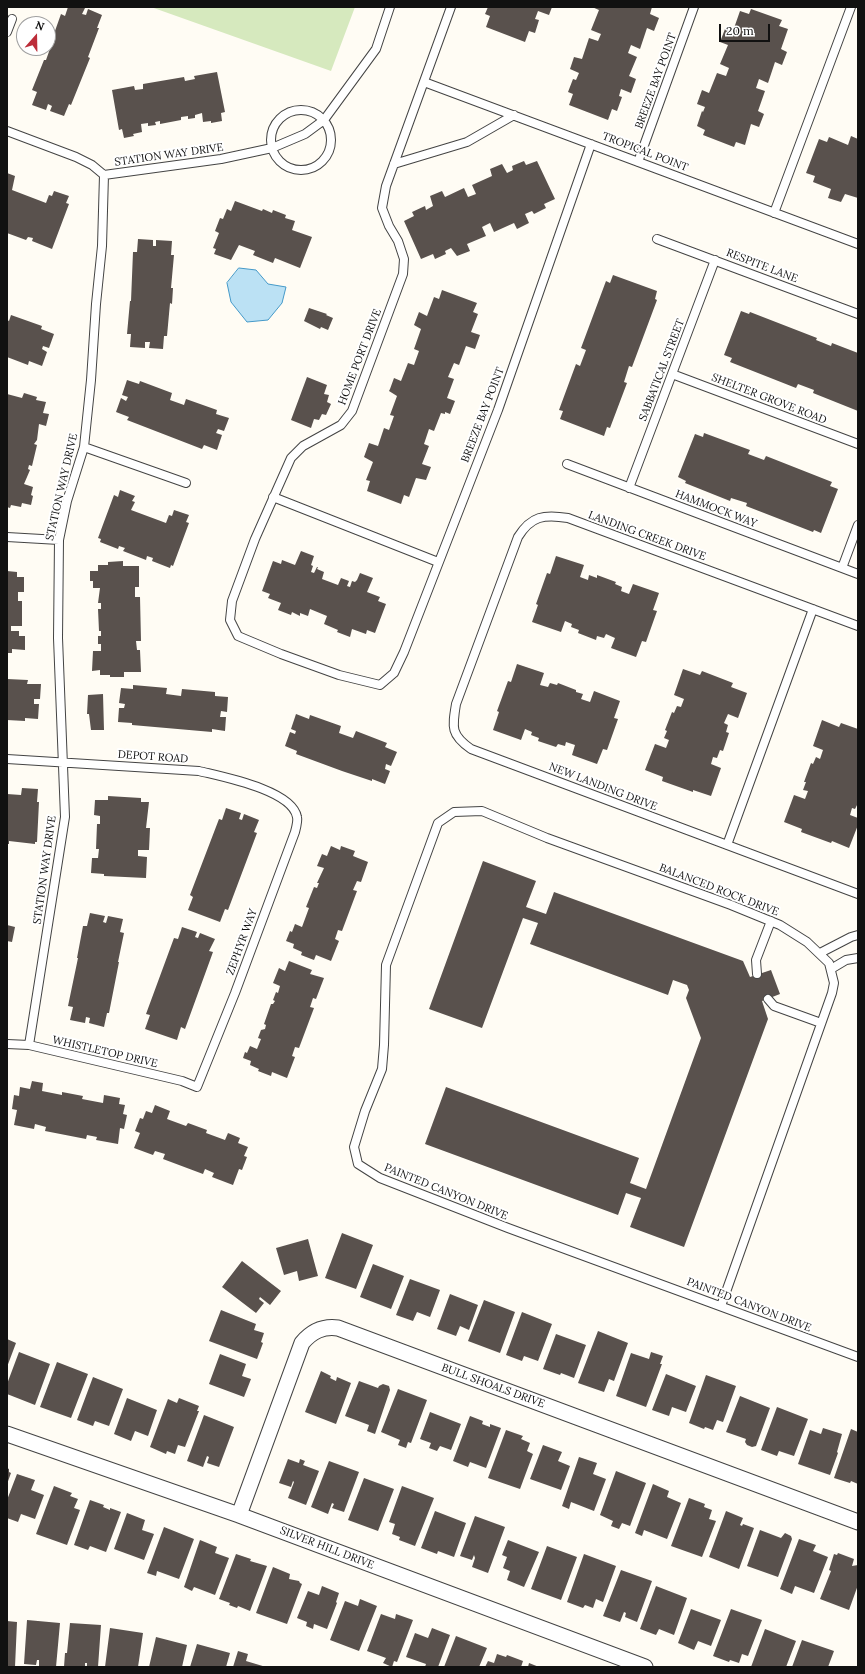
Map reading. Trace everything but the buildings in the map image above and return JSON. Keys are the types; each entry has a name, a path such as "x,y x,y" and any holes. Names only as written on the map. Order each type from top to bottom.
{"street":[{"name":"BULL SHOALS DRIVE","path":"239,1515 302,1343 314,1332 330,1327 346,1331 858,1522"},
{"name":"SILVER HILL DRIVE","path":"7,1434 239,1515 646,1667"}],"lane":[{"name":"STATION WAY DRIVE","path":"29,1045 65,817 58,638 59,540 67,501 84,447 102,246 104,175 221,159 272,148 305,134 324,120 376,49 390,7"},
{"name":"HOME PORT DRIVE","path":"380,685 339,675 281,654 238,636 230,620 232,601 254,539 291,458 303,446 341,425 352,411 403,274 404,259 398,241 389,226 382,208 386,186 451,7"},
{"name":"BREEZE BAY POINT","path":"638,162 694,7"},
{"path":"774,213 850,7"},
{"path":"7,32 12,19"},
{"name":"TROPICAL POINT","path":"424,82 858,244"},
{"path":"299,110 313,112 324,120 329,129 331,140 330,150 324,159 316,166 295,169 285,165 277,158 272,148 271,135 276,122 286,113 299,110"},
{"path":"394,164 468,142 514,115"},
{"path":"7,130 76,157 92,165 104,175"},
{"name":"BREEZE BAY POINT","path":"380,685 394,674 404,652 498,410 591,144"},
{"name":"RESPITE LANE","path":"658,239 858,314"},
{"name":"SABBATICAL STREET","path":"629,488 715,260"},
{"name":"SHELTER GROVE ROAD","path":"672,374 858,444"},
{"path":"84,447 186,483"},
{"name":"HAMMOCK WAY","path":"567,464 858,574"},
{"path":"273,497 438,562"},
{"name":"LANDING CREEK DRIVE","path":"486,622 518,537 524,527 538,518 552,516 568,518 858,626"},
{"path":"842,568 858,526"},
{"path":"7,537 59,540"},
{"path":"727,845 813,610"},
{"name":"NEW LANDING DRIVE","path":"486,622 456,704 454,718 454,730 459,740 471,749 858,894"},
{"name":"DEPOT ROAD","path":"7,759 199,771 230,778 275,794 290,804"},
{"name":"ZEPHYR WAY","path":"198,1087 295,832 297,817 290,804"},
{"name":"BALANCED ROCK DRIVE","path":"454,812 482,811 547,838 771,921 807,942 829,963 834,983 832,993 721,1306"},
{"name":"PAINTED CANYON DRIVE","path":"454,812 438,823 386,965 382,1069 365,1111 354,1148 358,1164 380,1178 508,1228 858,1357"},
{"path":"757,974 756,960 771,921"},
{"path":"820,953 858,934"},
{"path":"831,969 846,960 858,958"},
{"path":"768,999 774,1006 821,1023"},
{"name":"WHISTLETOP DRIVE","path":"7,1044 29,1045 182,1081 198,1087"}],"green space":[{"path":"151,7 355,7 331,71"}],"water":[{"path":"239,268 256,270 268,284 286,287 282,303 268,320 247,322 231,302 227,283"}]}
